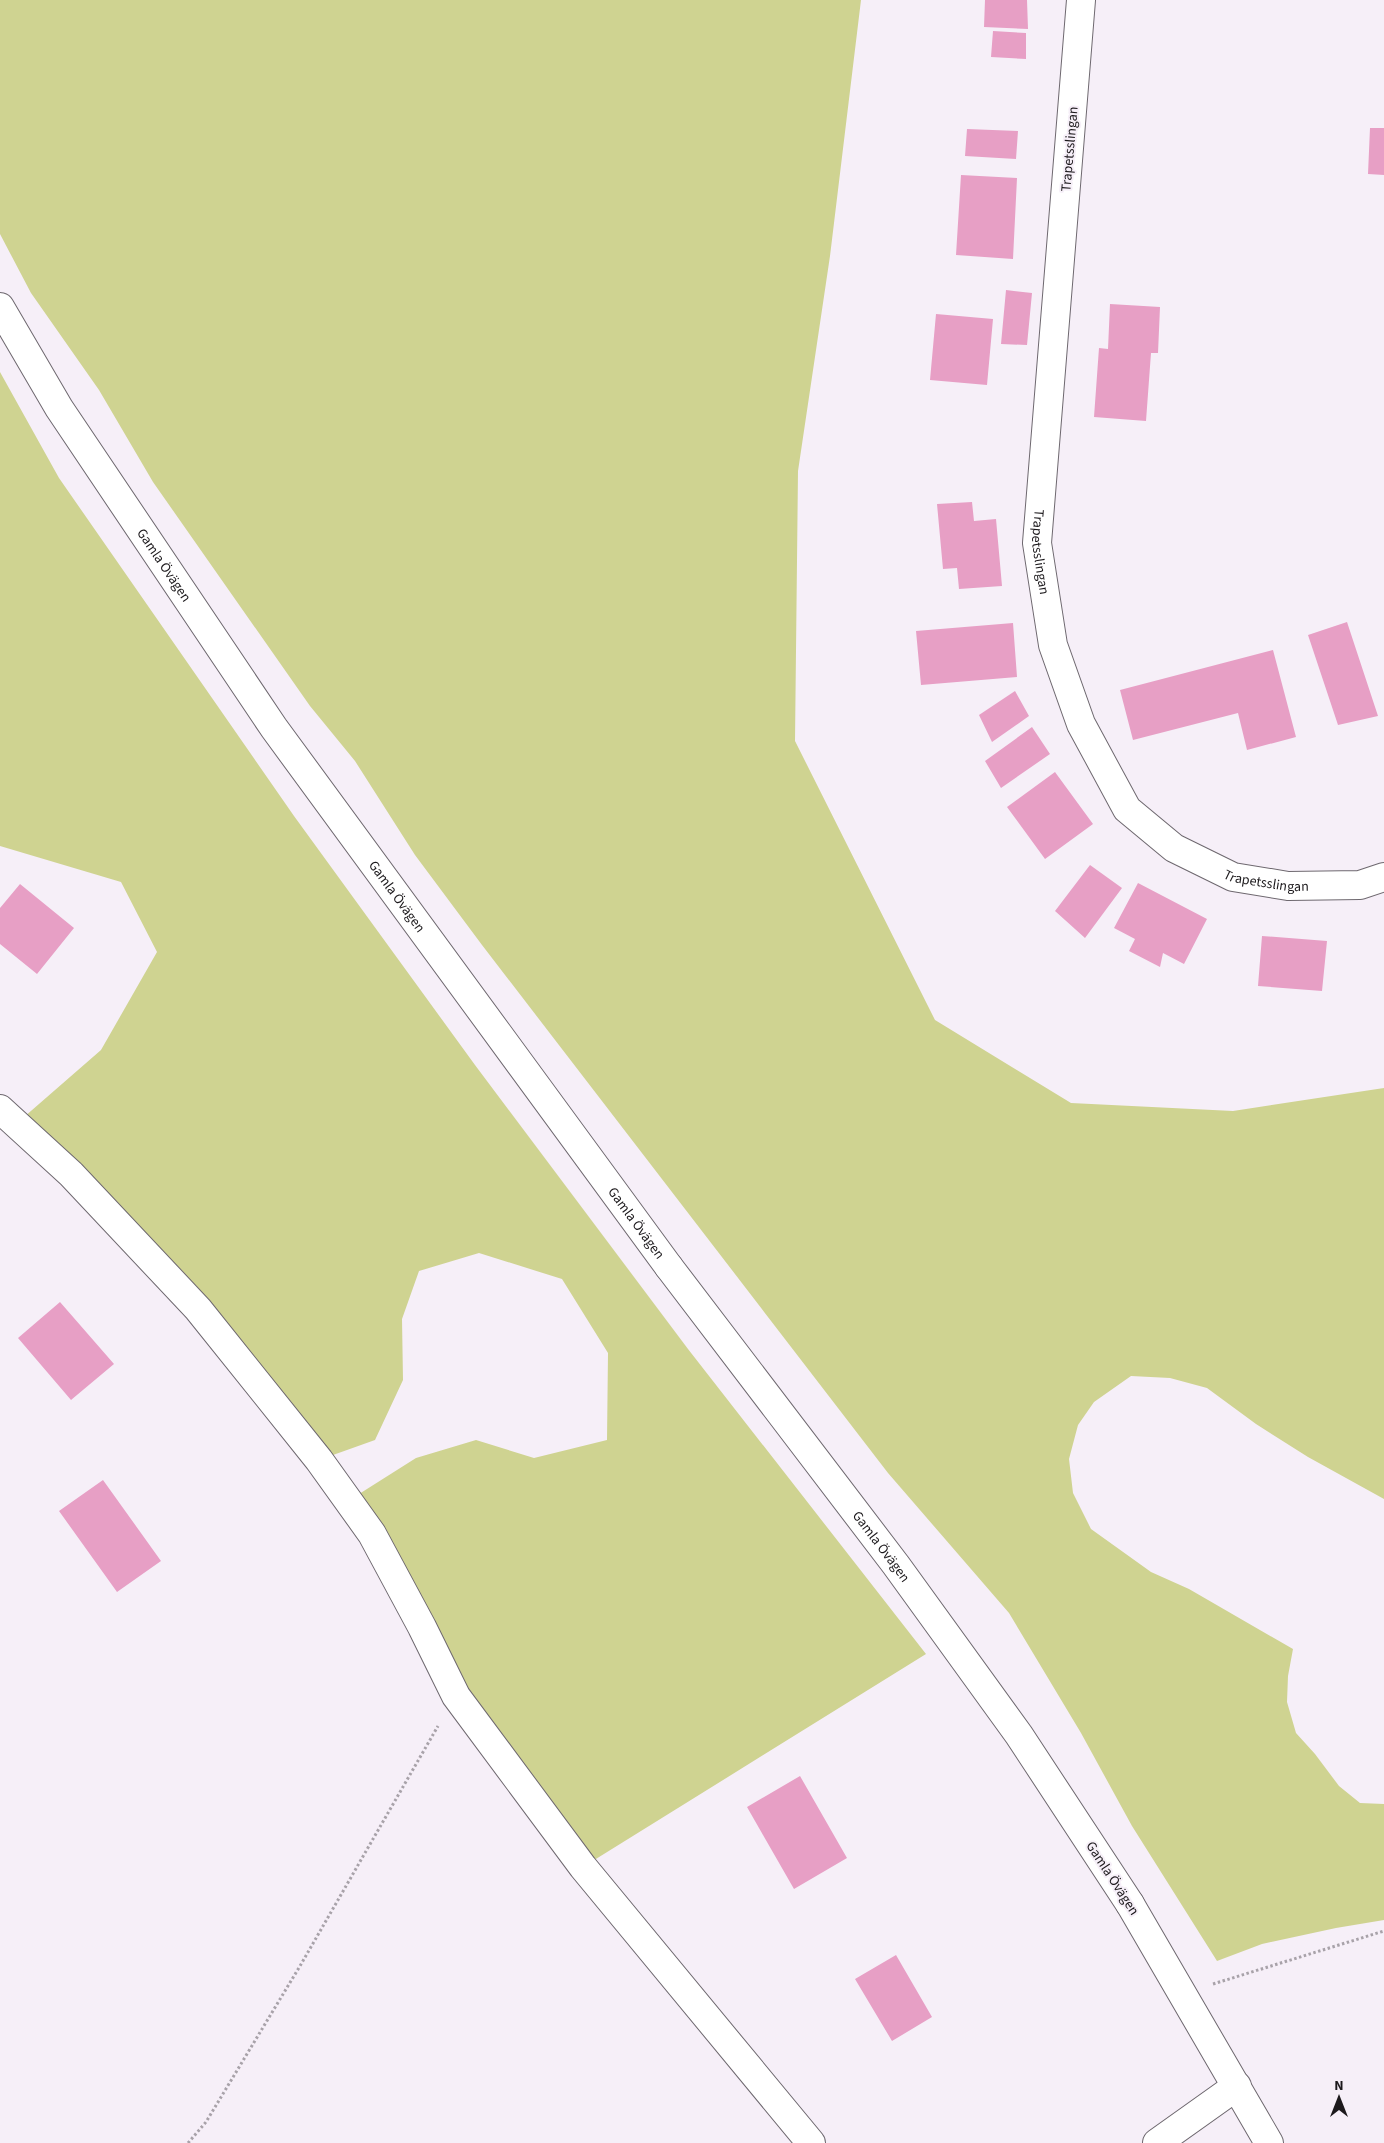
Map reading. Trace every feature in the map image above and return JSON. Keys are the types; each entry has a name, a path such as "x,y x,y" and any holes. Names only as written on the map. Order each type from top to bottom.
{"street":[{"name":"Trapetsslingan","path":"1081,0 1037,543 1052,645 1081,724 1127,809 1174,848 1234,877 1288,886 1360,886 1384,877"},
{"name":"Gamla Övägen","path":"0,306 59,408 274,728 669,1267 907,1580 1019,1735 1130,1904 1269,2143"},
{"path":"0,1109 71,1174 198,1309 319,1460 372,1534 422,1627 456,1696 583,1867 810,2143"},
{"path":"1157,2143 1237,2086"}],"path":[{"path":"188,2143 206,2122 231,2081 456,1696"},
{"path":"1184,1994 1384,1931"}],"green space":[{"path":"0,0 861,0 830,256 798,471 795,741 935,1020 1071,1103 1233,1111 1384,1088 1384,1499 1308,1457 1256,1424 1207,1388 1170,1378 1131,1376 1094,1402 1078,1425 1069,1459 1073,1493 1091,1529 1151,1572 1189,1589 1293,1649 1288,1676 1287,1702 1296,1733 1315,1754 1339,1786 1360,1803 1384,1804 1384,1920 1262,1944 1217,1961 1132,1826 1081,1733 1009,1613 888,1473 415,855 355,761 310,706 153,482 99,390 31,293 0,234"},
{"path":"0,372 59,478 294,816 475,1065 688,1349 926,1654 583,1867 456,1696 348,1501 416,1458 476,1440 534,1458 607,1440 608,1353 562,1279 479,1253 419,1271 402,1319 403,1380 375,1440 319,1460 16,1124 101,1050 157,952 121,882 0,846"}],"building":[{"path":"985,0 1027,0 1028,29 984,27"},
{"path":"993,31 1026,33 1026,59 991,57"},
{"path":"1370,128 1384,128 1384,175 1368,174"},
{"path":"967,129 1018,131 1016,159 965,156"},
{"path":"961,175 1017,178 1013,259 956,255"},
{"path":"1006,290 1032,293 1027,345 1001,344"},
{"path":"1110,304 1160,307 1158,353 1151,353 1146,421 1094,417 1099,348 1108,349"},
{"path":"936,314 993,319 987,385 930,380"},
{"path":"972,502 974,521 996,519 1002,586 959,589 957,568 943,569 937,504"},
{"path":"1347,622 1378,716 1338,725 1308,635"},
{"path":"1013,623 1017,677 921,685 916,631"},
{"path":"1273,650 1296,737 1247,750 1238,713 1133,740 1120,690"},
{"path":"1015,691 1029,716 992,742 979,715"},
{"path":"1032,727 1050,754 1001,788 985,761"},
{"path":"1055,772 1093,824 1045,859 1007,807"},
{"path":"1090,865 1122,888 1085,938 1055,911"},
{"path":"1138,883 1207,919 1184,964 1163,953 1160,967 1129,951 1135,939 1114,928"},
{"path":"20,884 74,928 37,974 0,944 0,908"},
{"path":"1262,936 1327,941 1322,991 1258,986"},
{"path":"60,1302 114,1364 71,1400 18,1338"},
{"path":"103,1480 161,1561 117,1592 59,1511"},
{"path":"800,1776 847,1858 794,1889 747,1807"},
{"path":"896,1955 932,2017 892,2041 855,1979"}]}
